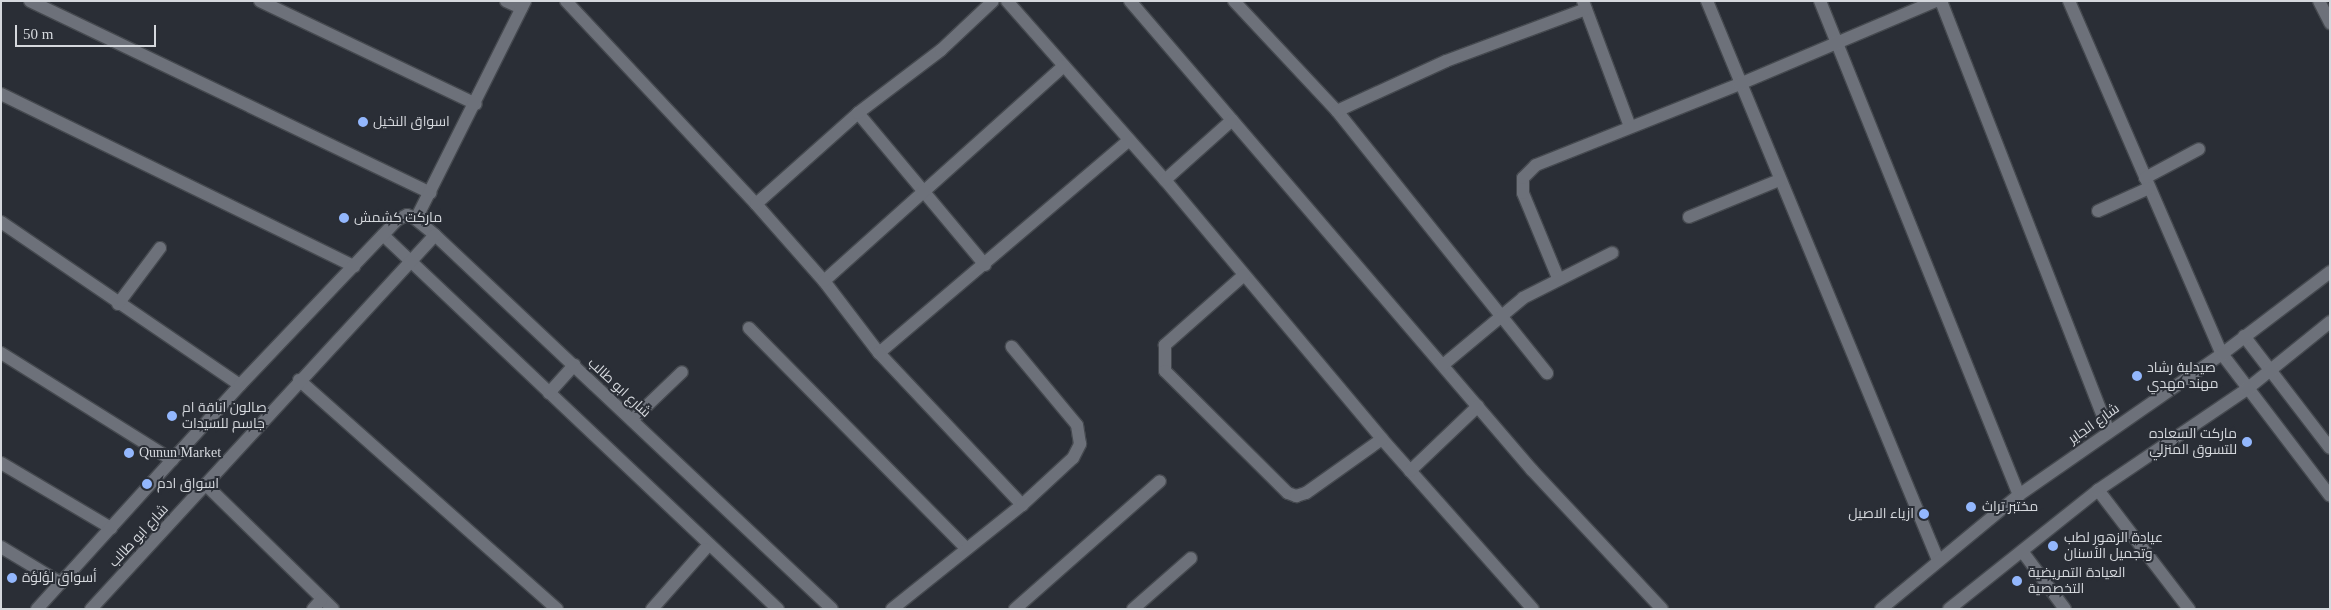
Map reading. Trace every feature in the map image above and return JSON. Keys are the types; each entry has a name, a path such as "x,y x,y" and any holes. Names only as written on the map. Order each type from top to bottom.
{"street":[{"path":"30,1 430,193"},
{"path":"260,1 476,104"},
{"path":"416,219 476,104 523,5 506,1"},
{"path":"566,1 756,204 824,281 879,353 1022,505"},
{"path":"756,204 858,113 941,50 993,1"},
{"path":"1007,1 1165,180 1382,439 1533,609"},
{"path":"1130,1 1478,406 1662,609"},
{"path":"1234,1 1337,110 1547,373"},
{"path":"1707,1 1779,180 1938,560"},
{"path":"1820,1 2019,495"},
{"path":"1558,278 1523,193 1524,178 1536,165 1740,84 1936,1"},
{"path":"1941,1 2109,431"},
{"path":"2069,1 2222,354 2330,496"},
{"path":"2319,1 2330,23"},
{"path":"1337,110 1446,61 1585,5 1630,128"},
{"path":"824,281 1064,66"},
{"path":"1,94 354,266"},
{"path":"858,113 985,265"},
{"path":"1165,180 1232,120"},
{"path":"879,353 985,265 1129,140"},
{"path":"2098,211 2147,183 2199,149"},
{"path":"1689,217 1779,180"},
{"name":"شارع ابو طالب","path":"37,609 240,385 403,215 416,219 435,235 832,609"},
{"path":"1,222 118,304 240,385"},
{"path":"382,235 778,609"},
{"name":"شارع ابو طالب","path":"91,609 207,486 299,380 409,260 435,235"},
{"path":"118,304 160,248"},
{"path":"1443,365 1523,298 1558,278 1612,253"},
{"name":"شارع الجاير","path":"1881,609 2019,495 2222,354 2330,272"},
{"path":"1244,275 1166,345 1165,370 1288,494 1296,496 1306,493 1382,439"},
{"path":"1949,609 2098,490 2247,389 2330,322"},
{"path":"749,328 967,549"},
{"path":"2244,336 2330,448"},
{"path":"892,609 1022,505 1073,458 1080,444 1077,425 1012,347"},
{"path":"1,354 172,460"},
{"path":"549,393 574,365"},
{"path":"632,420 682,372"},
{"path":"299,380 557,609"},
{"path":"1410,471 1478,406"},
{"name":"شارع ابو طالب","path":"1,463 111,528"},
{"path":"1015,609 1160,482"},
{"path":"207,486 333,609"},
{"path":"2098,490 2189,609"},
{"path":"1,547 61,583"},
{"path":"652,609 705,548"},
{"path":"2022,551 2065,609"},
{"path":"1133,609 1190,558"},
{"path":"313,609 322,599"}],"place":[{"name":"اسواق النخيل","path":"363,122"},
{"name":"ماركت كشمش","path":"344,218"},
{"name":"صيدلية رشاد مهند مهدي","path":"2137,376"},
{"name":"صالون اناقة ام جاسم للسيدات","path":"172,416"},
{"name":"ماركت السعاده للتسوق المنزلي","path":"2247,442"},
{"name":"Qunun Market","path":"129,453"},
{"name":"اسواق ادم","path":"147,484"},
{"name":"مختبر تراث","path":"1971,507"},
{"name":"ازياء الاصيل","path":"1924,514"},
{"name":"عيادة الزهور لطب وتجميل الأسنان","path":"2053,546"},
{"name":"أسواق لؤلؤة","path":"12,578"},
{"name":"العيادة التمريضية التخصصية","path":"2017,581"}]}
